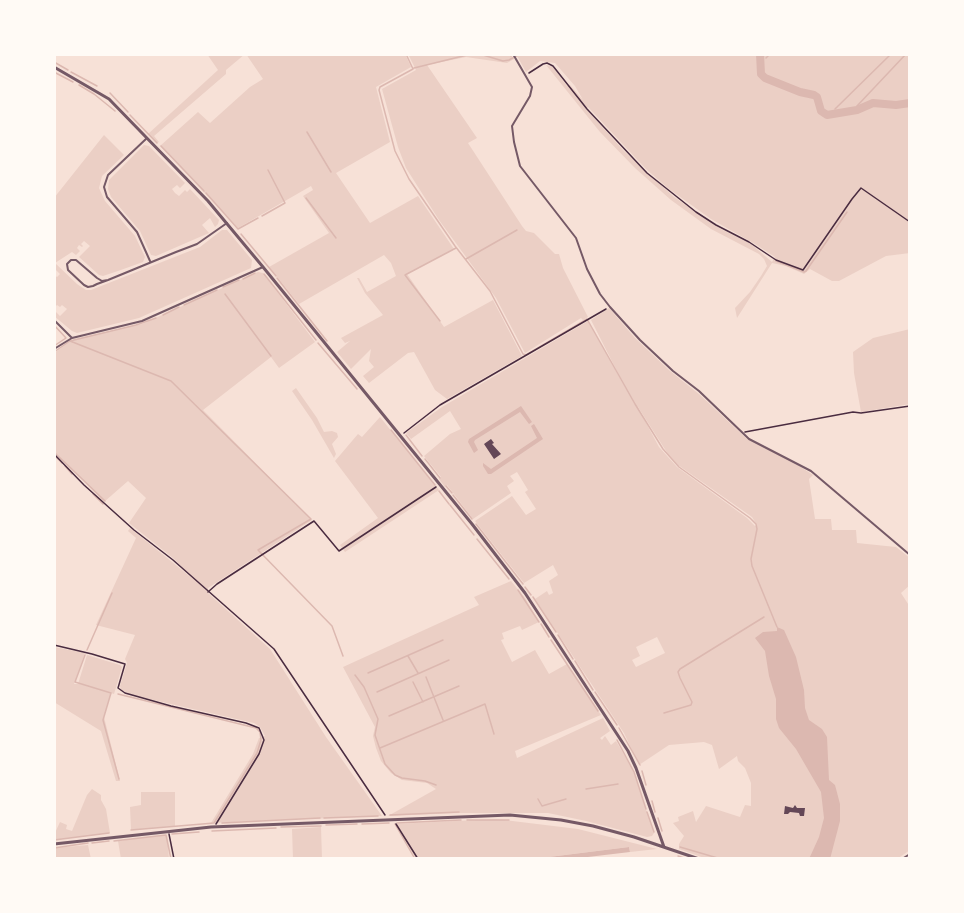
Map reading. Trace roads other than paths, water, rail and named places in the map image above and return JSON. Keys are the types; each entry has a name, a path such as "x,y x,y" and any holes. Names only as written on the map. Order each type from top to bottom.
{"street":[{"path":"513,55 530,82 532,92 512,126 513,142 520,166 576,238 587,269 600,294 610,307 640,340 742,432 756,443 786,456 811,471 910,555"},
{"path":"54,67 104,96 227,223 440,484 525,593 628,751 664,847"},
{"path":"147,138 108,175 104,187 107,197 137,232 150,262"},
{"path":"108,280 102,281 97,278 76,260 71,260 67,264 68,270 86,286 108,280 197,244 227,223"},
{"path":"54,349 72,338 142,321 263,267"},
{"path":"54,320 72,338"},
{"path":"54,844 169,830 478,815 535,817 593,826 699,859"},
{"path":"902,859 910,854"}],"waterway":[{"path":"406,54 413,69 380,87 379,90 395,151 409,179 455,246 490,291 523,354 526,355 587,319 663,449 679,467 756,524 752,566 777,627"},
{"path":"414,68 467,55 483,55 503,61 520,54"},
{"path":"760,54 761,74 765,78 814,95 817,97 821,111 827,115 857,110 873,103 896,105 910,103"},
{"path":"766,58 770,54"},
{"path":"835,109 891,54"},
{"path":"857,106 906,54"},
{"path":"54,62 68,70"},
{"path":"54,72 73,82"},
{"path":"71,72 97,86"},
{"path":"79,85 115,111"},
{"path":"110,93 128,112"},
{"path":"130,115 157,143"},
{"path":"307,132 331,172"},
{"path":"161,146 204,191"},
{"path":"262,216 285,203 268,170"},
{"path":"206,193 238,229 258,218"},
{"path":"306,198 336,238"},
{"path":"776,261 806,271 847,212"},
{"path":"466,259 517,230"},
{"path":"241,234 276,276"},
{"path":"440,321 405,275 456,248"},
{"path":"243,279 255,273"},
{"path":"264,274 316,340"},
{"path":"277,278 327,341"},
{"path":"223,287 239,280"},
{"path":"184,305 217,290"},
{"path":"225,294 271,356"},
{"path":"163,315 179,307"},
{"path":"54,352 70,341 156,318"},
{"path":"54,325 66,338 54,346"},
{"path":"70,341 171,381 311,519 258,550 332,626 343,656"},
{"path":"318,343 357,389"},
{"path":"391,430 435,485"},
{"path":"406,435 422,456"},
{"path":"54,452 105,501"},
{"path":"54,455 62,463"},
{"path":"425,459 440,478"},
{"path":"65,466 72,474"},
{"path":"446,486 452,493"},
{"path":"439,491 449,504"},
{"path":"93,494 103,504"},
{"path":"453,495 472,519"},
{"path":"450,505 474,535"},
{"path":"476,524 523,584"},
{"path":"477,539 509,579"},
{"path":"525,587 531,595"},
{"path":"518,590 539,622"},
{"path":"87,650 112,593"},
{"path":"533,597 556,632"},
{"path":"664,713 691,705 692,702 678,672 680,669 764,617"},
{"path":"541,624 549,637"},
{"path":"558,635 573,659"},
{"path":"368,673 443,640"},
{"path":"551,640 598,711"},
{"path":"85,655 75,682 111,693 103,720 119,779"},
{"path":"408,656 418,673"},
{"path":"377,692 449,660"},
{"path":"575,661 593,690"},
{"path":"355,675 364,687 378,719 375,735 385,764 395,775 402,778 436,785"},
{"path":"426,677 443,720"},
{"path":"413,682 423,702"},
{"path":"389,716 459,686"},
{"path":"595,692 617,725"},
{"path":"118,694 256,728 260,732 261,740 257,753 214,823 131,830"},
{"path":"380,748 485,704 494,734"},
{"path":"619,728 640,765"},
{"path":"617,740 634,772 646,809"},
{"path":"642,771 646,785"},
{"path":"586,789 618,784"},
{"path":"538,799 542,806 566,799"},
{"path":"652,801 655,812"},
{"path":"390,815 459,812"},
{"path":"647,812 654,832"},
{"path":"324,818 378,816"},
{"path":"222,823 320,818"},
{"path":"658,818 662,831"},
{"path":"397,823 461,820"},
{"path":"467,820 509,820"},
{"path":"362,824 389,823"},
{"path":"326,825 357,824"},
{"path":"395,824 415,859"},
{"path":"281,827 321,826"},
{"path":"212,831 276,828"},
{"path":"172,834 199,832"},
{"path":"54,840 109,833"},
{"path":"114,841 166,835 171,859"},
{"path":"92,843 109,841"},
{"path":"54,848 88,843"},
{"path":"680,847 721,859"},
{"path":"678,856 687,859"}]}
